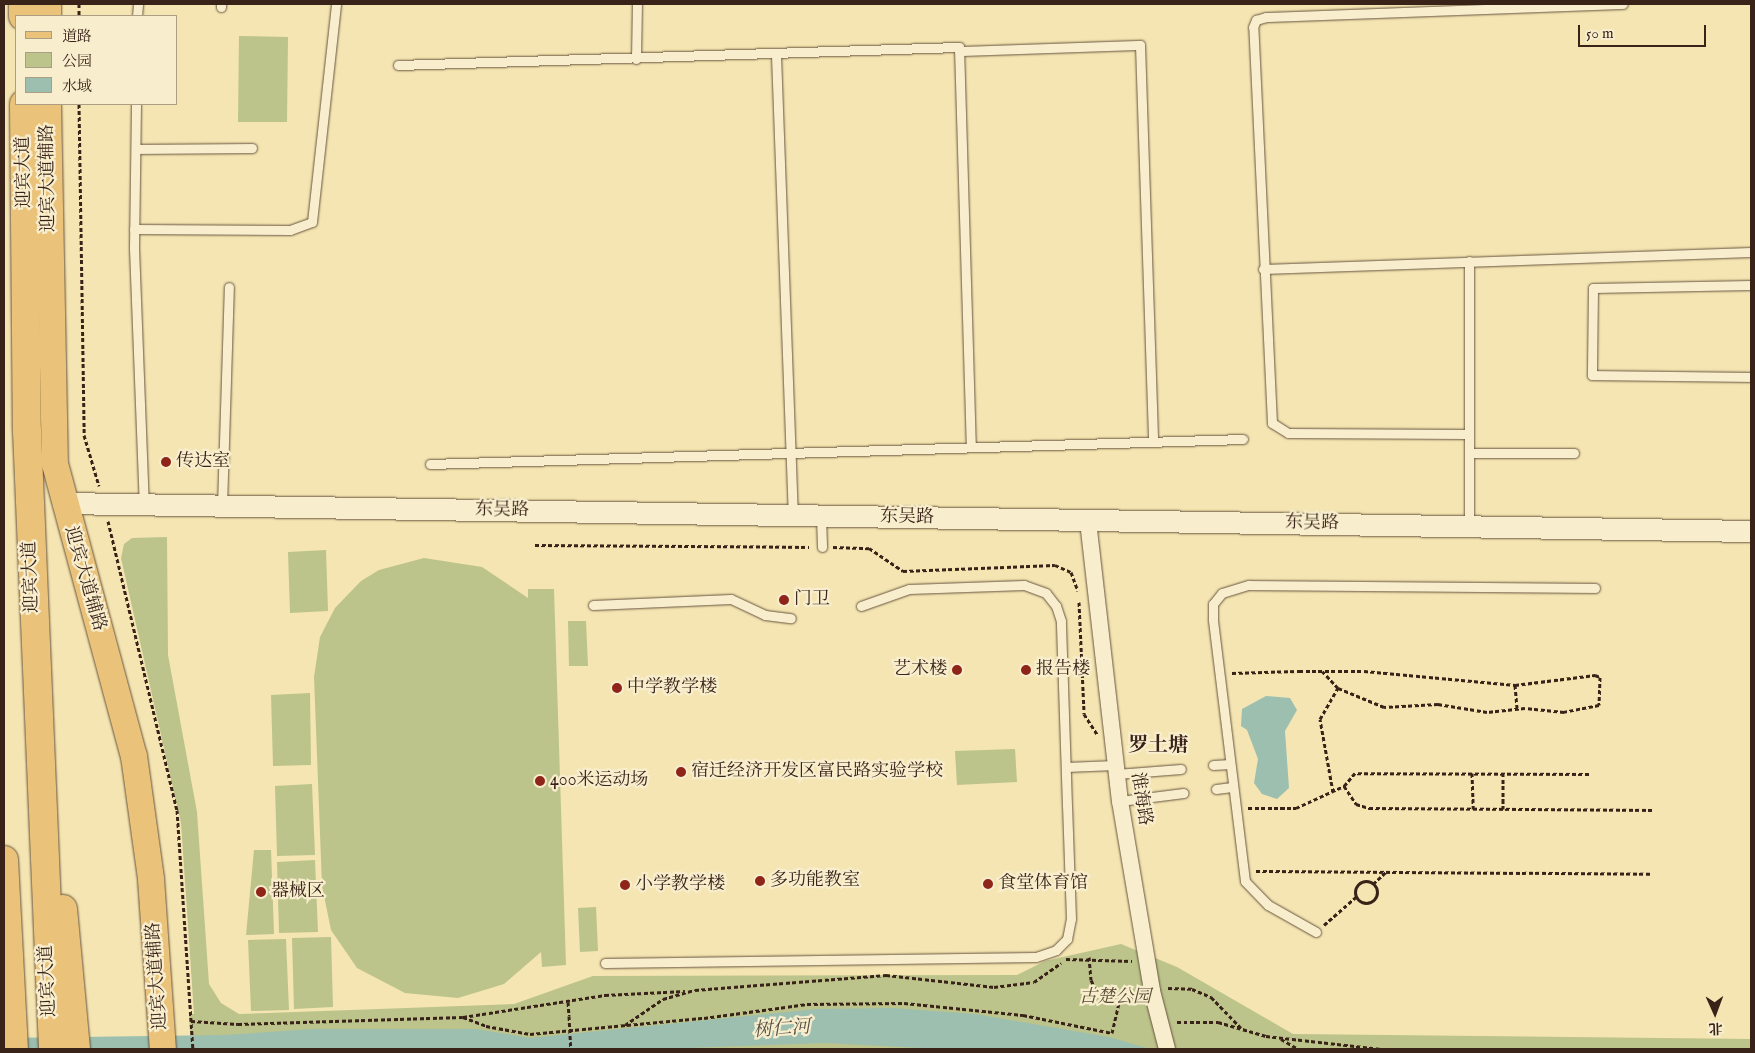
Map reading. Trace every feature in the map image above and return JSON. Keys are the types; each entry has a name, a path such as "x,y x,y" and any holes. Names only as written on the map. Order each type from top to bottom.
{"highway":[{"name":"迎宾大道","path":"24,105 27,431 52,1049"},
{"path":"36,684 76,1049"},
{"path":"4,860 14,1049"},
{"path":"10,1049 11,1008"}],"main road":[{"name":"迎宾大道辅路","path":"48,105 55,464 63,503 134,756 151,879 163,1049"}],"street":[{"name":"东吴路","path":"63,503 1751,531"},
{"name":"淮海路","path":"1088,521 1115,770 1152,992 1167,1049"}],"lane":[{"path":"134,229 290,230 312,222 336,4"},
{"path":"636,58 637,4"},
{"path":"1469,434 1279,430 1269,415 1252,27 1256,20 1623,4"},
{"path":"959,51 1140,45 1153,441"},
{"path":"398,66 959,47 971,447"},
{"path":"776,54 793,516"},
{"path":"136,105 134,229 144,505"},
{"path":"136,149 252,148"},
{"path":"1263,269 1751,252"},
{"path":"1469,261 1469,527"},
{"path":"1751,285 1593,288 1592,365 1592,375 1751,377"},
{"path":"222,507 229,287"},
{"path":"430,464 1242,438"},
{"path":"1469,453 1574,452"},
{"path":"821,517 822,547"},
{"path":"604,963 1046,955 1062,945 1070,929 1061,621 1046,593 1024,585 909,589 861,606"},
{"path":"1316,932 1253,894 1242,870 1213,604 1234,587 1595,588"},
{"path":"593,605 730,599 764,615 791,618"},
{"path":"1213,765 1230,764"},
{"path":"1066,767 1115,770 1180,768"},
{"path":"1216,789 1232,788"},
{"path":"1120,800 1183,793"}],"path":[{"path":"79,105 84,435 104,505 177,810 193,1049"},
{"path":"535,545 869,548 903,571 1055,565 1071,572 1078,596 1084,714 1091,729 1113,746"},
{"path":"1219,672 1322,671 1515,685 1600,677 1599,705 1564,712 1517,708 1486,712 1438,704 1384,707 1338,688 1322,671"},
{"path":"1515,685 1517,708"},
{"path":"1333,792 1320,719 1338,688"},
{"path":"1234,806 1296,808 1344,786 1355,773 1590,774"},
{"path":"1472,773 1473,809"},
{"path":"1503,774 1503,809"},
{"path":"1344,786 1356,804 1369,808 1655,810"},
{"path":"1242,870 1650,874"},
{"path":"1316,932 1356,897 1359,883 1373,884 1387,871"},
{"path":"1356,897 1364,903 1374,899 1377,889 1373,884"},
{"path":"191,1021 238,1024 463,1017 605,995 886,975 994,987 1034,982 1067,958 1089,957 1148,962"},
{"path":"1089,957 1093,986 1103,996 1120,998 1152,992 1206,994 1243,1030"},
{"path":"624,1025 663,999 695,990"},
{"path":"463,1017 499,1030 530,1034 806,1004 904,1003 1023,1016 1112,1033 1120,998"},
{"path":"568,1002 571,1049"},
{"path":"1159,1024 1203,1021 1280,1038 1381,1049"},
{"path":"1280,1038 1298,1049"},
{"path":"1421,1049 1515,1049"}],"green space":[{"path":"239,36 288,37 287,122 238,122"},
{"name":"古楚公园","path":"167,537 168,655 197,812 209,984 221,1003 239,1014 514,1004 593,976 1017,975 1045,961 1121,944 1177,967 1293,1034 1751,1039 1751,1049 191,1049 189,1014 194,1014 181,823 121,558 124,544 132,538"},
{"path":"326,550 328,611 290,613 288,552"},
{"name":"400米运动场","path":"424,558 482,567 528,598 528,589 554,589 566,965 542,967 541,952 504,984 458,998 405,993 357,968 331,930 322,886 314,677 320,637 335,608 361,581 379,570"},
{"path":"568,621 586,621 588,666 569,666"},
{"path":"310,693 311,765 273,766 271,695"},
{"path":"1015,749 1017,782 957,785 955,751"},
{"path":"312,784 315,855 277,856 275,786"},
{"name":"器械区","path":"254,850 271,850 274,934 246,935"},
{"path":"315,860 318,932 279,933 277,862"},
{"path":"596,907 598,951 580,952 578,908"},
{"path":"331,937 333,1007 294,1009 292,938"},
{"path":"286,939 289,1010 251,1011 248,940"}],"water":[{"path":"1266,696 1290,698 1297,710 1285,731 1289,788 1277,799 1262,794 1254,783 1258,759 1247,730 1241,726 1242,709"},
{"name":"树仁河","path":"892,1008 975,1014 1109,1037 1150,1049 940,1049 825,1043 660,1049 4,1049 4,1038 225,1035 314,1029 476,1029 530,1038 816,1009"}],"place":[{"name":"传达室","path":"166,462"},
{"name":"门卫","path":"784,600"},
{"name":"艺术楼","path":"957,670"},
{"name":"报告楼","path":"1026,670"},
{"name":"中学教学楼","path":"617,688"},
{"name":"宿迁经济开发区富民路实验学校","path":"681,772"},
{"name":"400米运动场","path":"540,781"},
{"name":"多功能教室","path":"760,881"},
{"name":"食堂体育馆","path":"988,884"},
{"name":"小学教学楼","path":"625,885"},
{"name":"器械区","path":"261,892"}],"district":[{"name":"罗土塘","path":"1158,745"}]}
